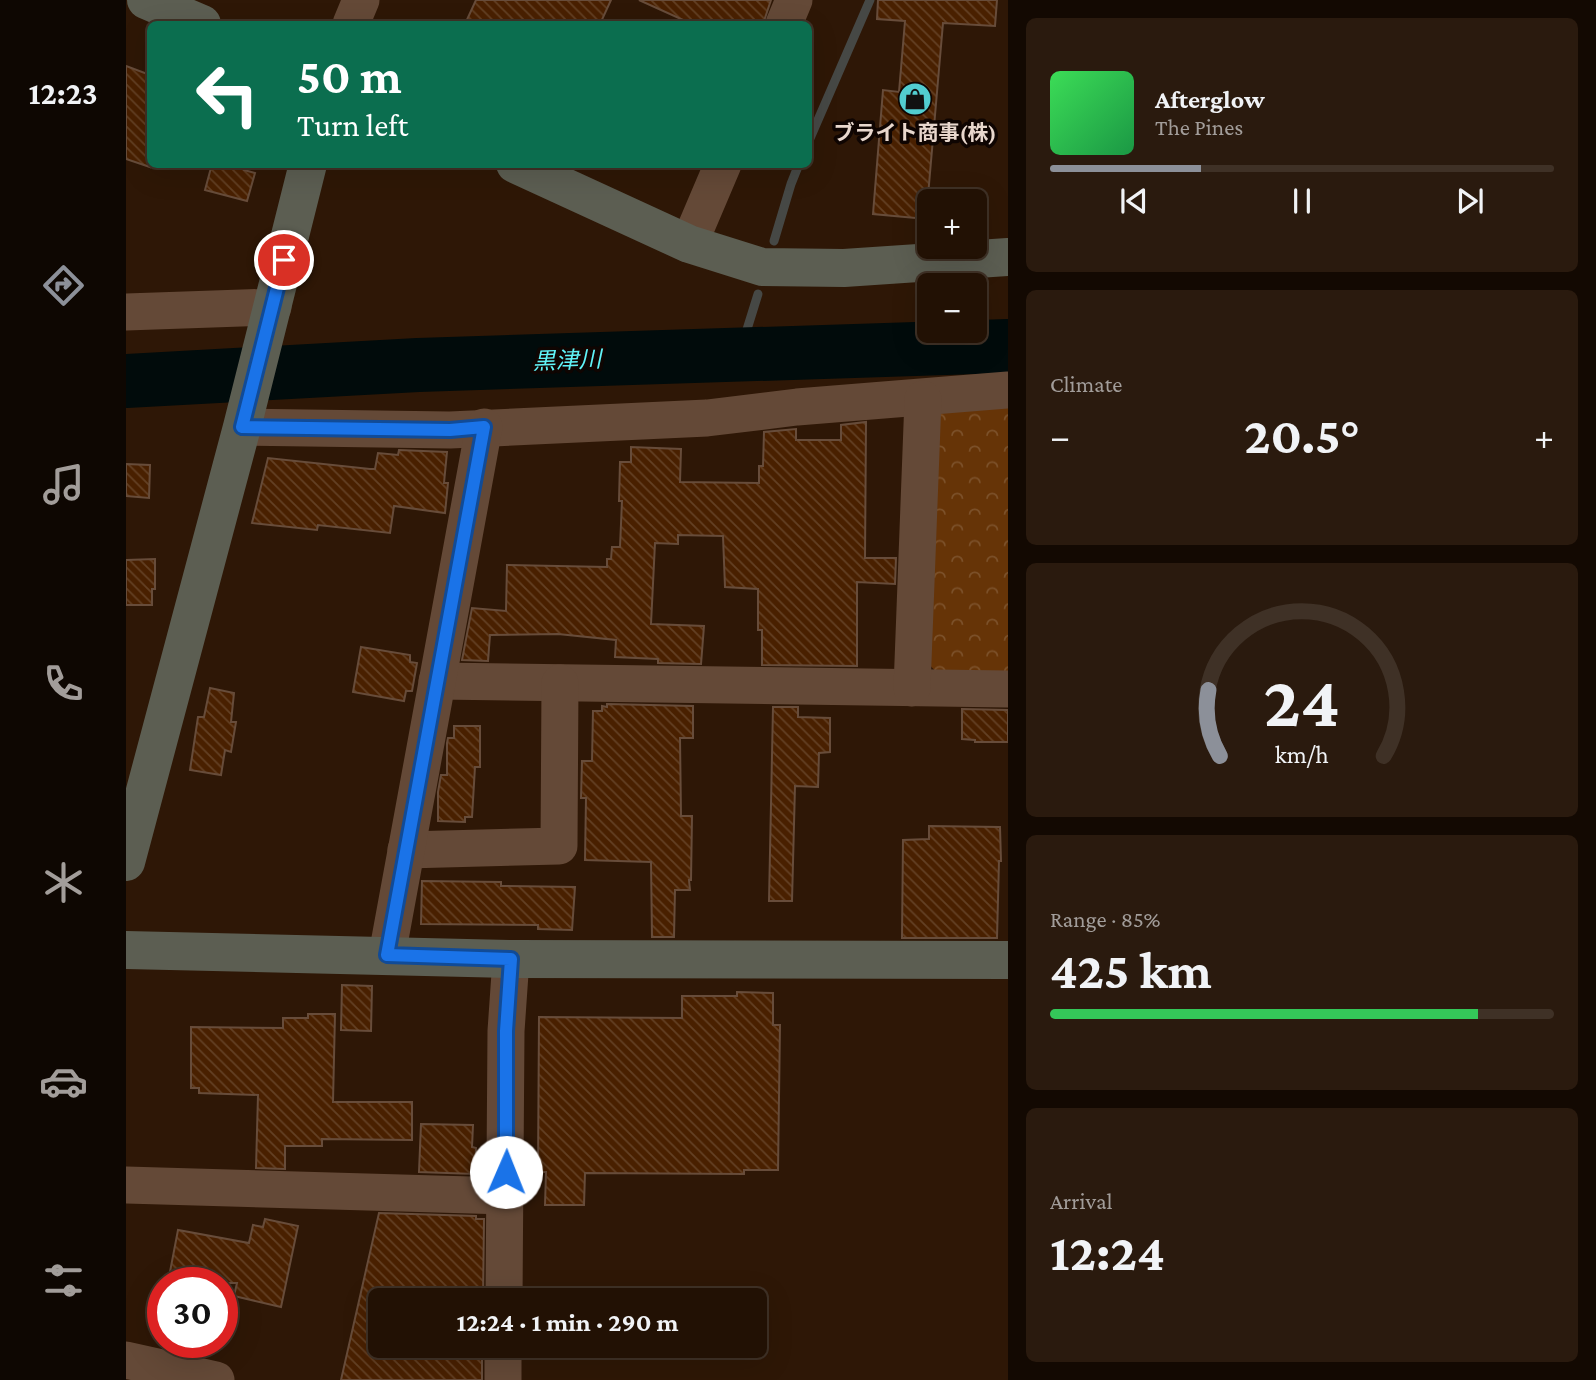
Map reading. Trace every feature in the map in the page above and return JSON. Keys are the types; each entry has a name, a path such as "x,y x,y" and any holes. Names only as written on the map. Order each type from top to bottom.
{"street":[{"path":"146,0 195,21"},
{"path":"352,21 361,0"},
{"path":"785,21 794,0"},
{"path":"126,862 242,427 306,168"},
{"path":"524,168 689,244 762,267 844,268 1008,257"},
{"path":"689,244 721,168"},
{"path":"126,312 270,318"},
{"path":"242,427 450,430 707,418 797,407 923,399 1008,390"},
{"path":"912,688 923,399"},
{"path":"387,955 484,427"},
{"path":"437,681 1008,690"},
{"path":"406,850 559,846 560,683"},
{"path":"126,950 511,959 1008,960"},
{"path":"504,1288 506,1031 511,959"},
{"path":"126,1185 506,1196"},
{"path":"503,1358 503,1380"},
{"path":"126,1360 216,1380"}],"green space":[{"path":"1008,399 1008,677 940,676 925,660 939,406"}],"building":[{"path":"476,0 611,0 601,21 466,21"},
{"path":"639,0 771,0 764,21 685,21"},
{"path":"878,0 997,0 995,26 943,23 929,189 917,189 917,218 873,214 883,90 899,92 905,21 877,19"},
{"path":"126,66 147,74 147,166 126,159"},
{"path":"211,168 244,168 255,173 247,201 205,190"},
{"path":"866,422 865,558 896,558 895,584 857,582 857,666 762,665 762,630 758,630 758,589 725,587 723,536 678,535 678,544 655,543 651,624 704,626 701,664 658,663 658,659 615,657 616,640 558,634 490,635 488,661 462,660 472,608 506,611 507,565 607,567 612,547 620,547 620,462 631,462 631,447 681,449 680,482 759,483 759,466 763,466 764,432 796,429 796,440 841,440 841,425"},
{"path":"399,450 447,452 445,513 394,506 390,533 318,525 317,530 252,523 268,458 375,469 378,453 398,455"},
{"path":"126,464 150,465 149,498 126,496"},
{"path":"155,559 152,605 126,605 126,560"},
{"path":"361,647 410,655 410,662 417,663 412,691 406,691 404,701 353,692"},
{"path":"210,688 234,693 231,722 236,722 231,752 225,750 221,775 190,770 198,717 204,717"},
{"path":"607,704 693,706 693,738 680,738 681,816 692,816 691,880 690,890 675,890 674,937 652,937 651,862 585,860 586,798 581,798 582,761 592,761 593,711 602,711 602,706 607,707"},
{"path":"773,707 798,707 798,717 830,718 830,752 819,753 818,787 795,786 792,901 769,901"},
{"path":"962,709 1008,710 1008,742 975,742 962,739"},
{"path":"454,726 480,726 480,767 475,767 472,817 465,817 465,822 438,821 438,792 441,775 447,775 447,743 448,738 454,738"},
{"path":"929,826 1000,827 997,938 902,938 903,840 929,839"},
{"path":"422,881 575,887 572,930 538,929 538,925 421,924"},
{"path":"342,985 372,986 371,1031 341,1030"},
{"path":"737,992 773,993 773,1025 780,1025 778,1170 744,1170 744,1174 585,1173 584,1205 545,1205 546,1172 538,1172 539,1017 682,1018 682,996 737,996"},
{"path":"308,1014 335,1014 333,1102 412,1102 412,1140 322,1139 322,1146 285,1146 285,1169 256,1168 258,1095 199,1093 199,1088 191,1088 191,1027 283,1028 283,1018 308,1018"},
{"path":"421,1124 473,1125 475,1174 419,1172"},
{"path":"379,1213 476,1216 476,1219 484,1219 483,1288 368,1288 368,1358 482,1358 482,1380 341,1380"},
{"path":"265,1219 298,1226 281,1307 238,1297 238,1267 171,1267 178,1230 249,1243 253,1225 263,1227"}],"waterway":[{"path":"812,134 870,0"},
{"path":"774,241 797,168"},
{"path":"739,355 758,294"},
{"name":"黒津川","path":"126,381 418,365 1008,346"}],"place":[{"name":"ブライト商事(株)","path":"915,99"}],"route":[{"path":"284,260 242,427 450,430 484,427 387,955 511,959 506,1031 506,1172"}]}
